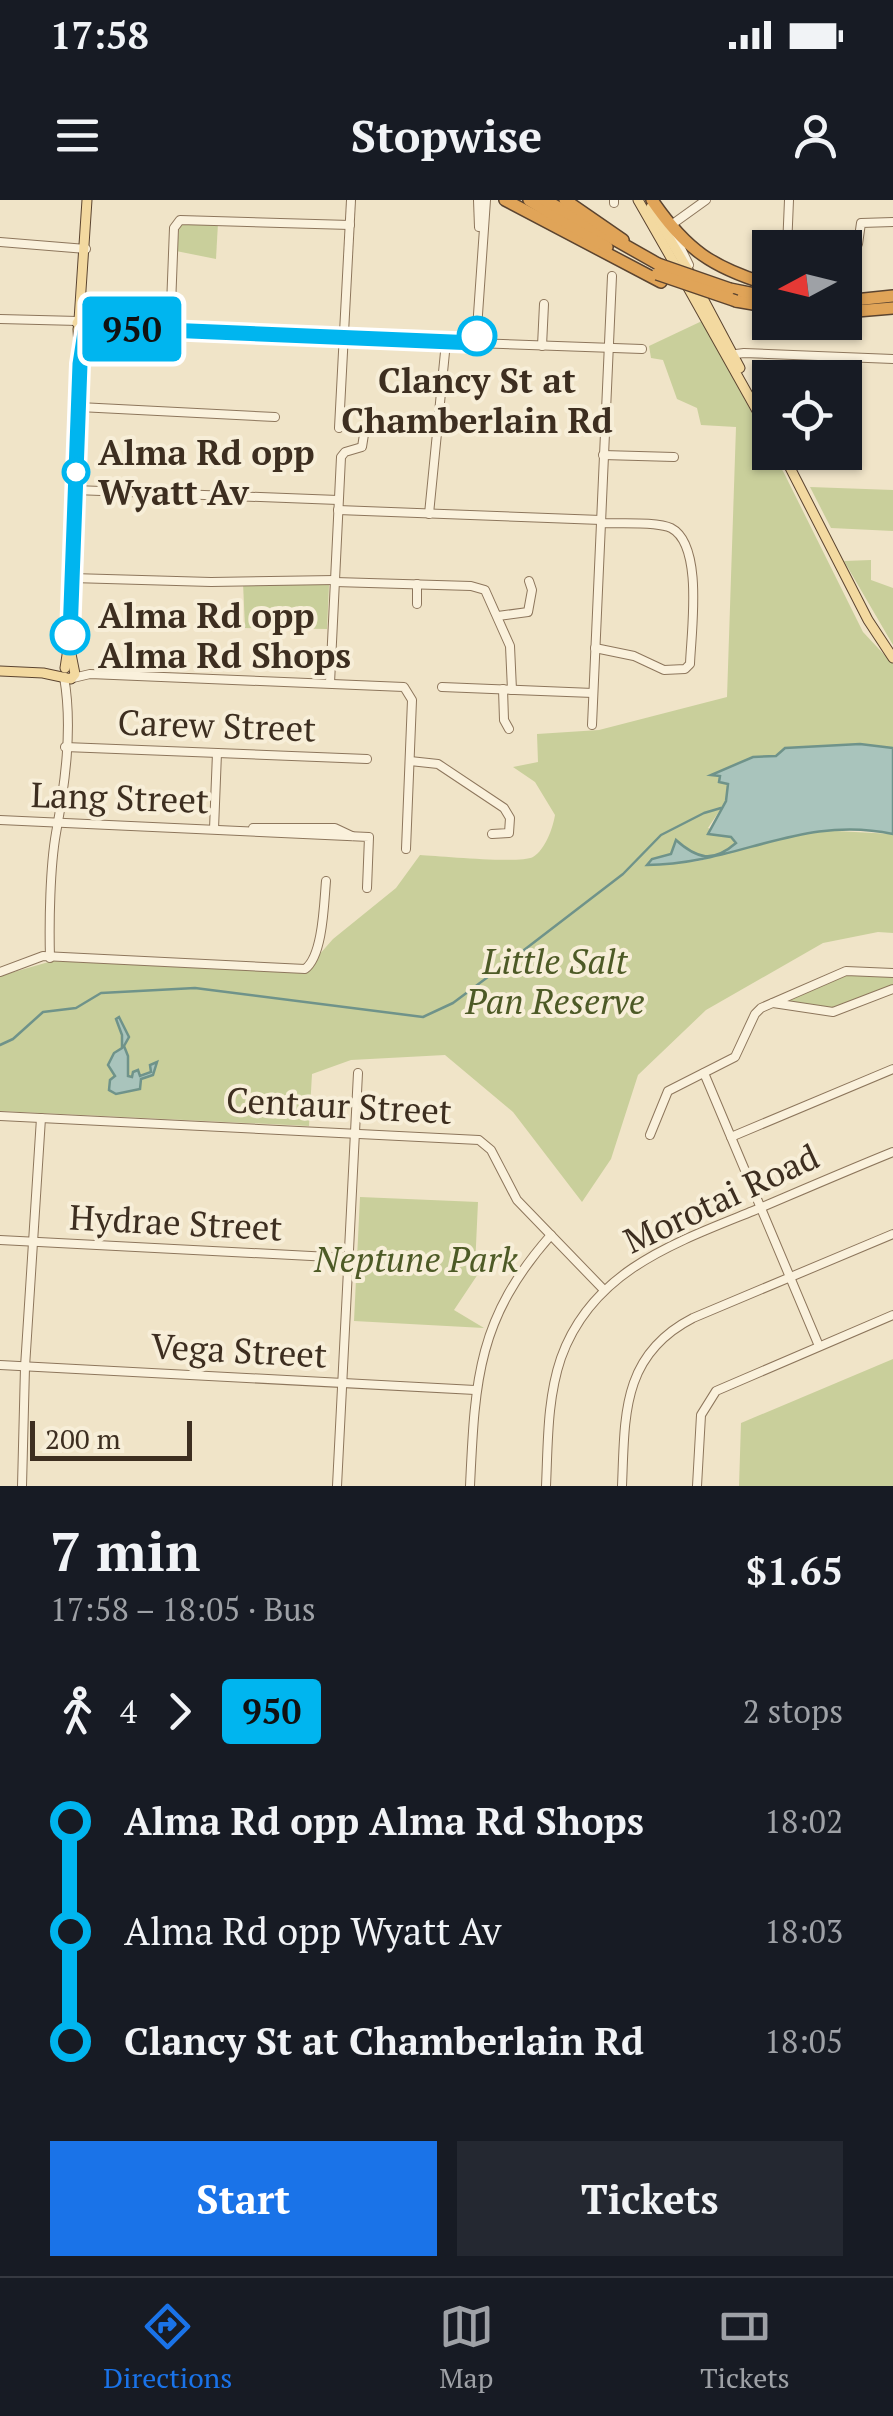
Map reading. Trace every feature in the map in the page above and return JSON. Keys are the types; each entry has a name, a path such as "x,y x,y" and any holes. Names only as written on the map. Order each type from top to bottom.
{"highway":[{"path":"505,200 659,278 752,304"},
{"path":"530,200 659,278"},
{"path":"545,200 645,256 735,299 752,298"},
{"path":"565,200 645,256"},
{"path":"650,200 703,258 752,278"},
{"path":"862,297 893,294"},
{"path":"862,311 893,308"}],"main road":[{"path":"1,671 69,673 88,200"},
{"path":"638,200 730,354"},
{"path":"650,200 752,397"},
{"path":"790,470 868,620 893,658"}],"street":[{"path":"339,428 350,200"},
{"path":"476,343 482,200"},
{"path":"695,283 673,228 676,219 706,200"},
{"path":"787,230 788,200"},
{"path":"858,230 860,219 893,222"},
{"path":"170,332 174,228 180,220 350,226"},
{"path":"0,242 86,249"},
{"path":"592,725 612,276"},
{"path":"542,346 544,304"},
{"path":"0,319 56,320 170,332 642,349"},
{"path":"429,514 446,342"},
{"path":"730,354 893,359"},
{"path":"79,407 274,417"},
{"path":"330,683 341,457 344,452 362,448 364,428"},
{"path":"603,455 674,458"},
{"path":"76,490 338,500"},
{"path":"338,510 666,526 680,536 693,573 690,664 666,671 634,656 595,648"},
{"path":"72,578 335,581 481,588 491,598 510,646 504,720 509,729"},
{"path":"498,616 528,612 532,590 529,581"},
{"path":"416,584 417,604"},
{"path":"50,958 69,673 399,686 410,692 406,849"},
{"path":"442,687 593,693"},
{"name":"Carew Street","path":"65,747 367,758"},
{"path":"214,829 218,753"},
{"path":"410,761 428,761 443,767 504,808 510,818 509,832 492,834"},
{"name":"Lang Street","path":"0,820 369,837 367,888"},
{"path":"0,972 50,958 305,969 312,964 322,929 326,881"},
{"path":"650,1136 668,1091 735,1058 755,1014 771,1003 850,970 893,973"},
{"path":"771,1003 834,1012 893,988"},
{"path":"731,1137 893,1069"},
{"path":"704,1073 819,1346"},
{"path":"337,1486 358,1074"},
{"name":"Centaur Street","path":"0,1116 484,1142 514,1196 604,1290"},
{"path":"22,1486 41,1118"},
{"name":"Morotai Road","path":"546,1486 550,1404 557,1370 577,1325 604,1290 652,1254 893,1152"},
{"path":"622,1486 628,1399 635,1376 650,1351 684,1323 893,1234"},
{"path":"470,1486 476,1390 484,1350 498,1311 516,1278 551,1235"},
{"name":"Hydrae Street","path":"0,1240 349,1258"},
{"path":"697,1486 701,1415 710,1397 728,1384 893,1315"},
{"name":"Vega Street","path":"0,1365 476,1390"}],"green space":[{"path":"218,223 216,259 176,251 180,224"},
{"name":"Little Salt Pan Reserve","path":"702,321 752,413 752,470 782,470 863,632 893,664 893,748 860,744 785,748 776,756 753,757 726,768 719,781 728,783 726,801 708,828 736,843 720,854 706,856 676,840 671,854 652,859 658,865 699,861 817,830 893,834 893,933 878,932 823,943 706,1010 638,1075 611,1159 582,1202 513,1112 445,1055 351,1060 312,1074 309,1126 0,1111 0,976 52,961 304,972 333,939 396,888 420,855 512,860 537,854 548,838 555,815 535,782 513,767 538,762 537,734 599,730 727,697 736,427 701,425 697,408 677,399 663,360 651,358 649,346"},
{"path":"810,487 893,490 893,531 831,528"},
{"path":"871,560 871,580 893,588 893,645 844,561"},
{"path":"243,583 329,585 327,629 245,628"},
{"path":"847,974 893,976 893,986 838,1009 783,1002"},
{"name":"Neptune Park","path":"360,1197 478,1202 478,1274 454,1310 484,1328 354,1321"},
{"path":"893,1359 893,1486 739,1486 741,1423"}],"water":[{"path":"860,744 893,748 893,834 829,830 798,835 710,857 679,863 647,865 652,859 671,854 676,840 705,856 720,854 736,843 731,837 708,834 726,801 728,784 719,782 720,776 711,775 753,757 776,756 785,748"},
{"path":"119,1017 129,1037 124,1046 128,1076 138,1070 140,1076 151,1072 150,1065 157,1062 153,1075 141,1079 140,1089 116,1094 109,1090 110,1080 115,1076 108,1065 122,1048 116,1019"}],"waterway":[{"path":"0,1045 13,1039 43,1012 76,1008 101,993 195,988 423,1017 453,1003 524,950 623,874 661,835 721,808"}],"bus line":[{"name":"950","path":"70,635 80,364 85,332 119,328 476,343 477,336"}],"place":[{"name":"Clancy St at Chamberlain Rd","path":"477,336"},
{"name":"Alma Rd opp Wyatt Av","path":"76,472"},
{"name":"Alma Rd opp Alma Rd Shops","path":"70,635"}]}
